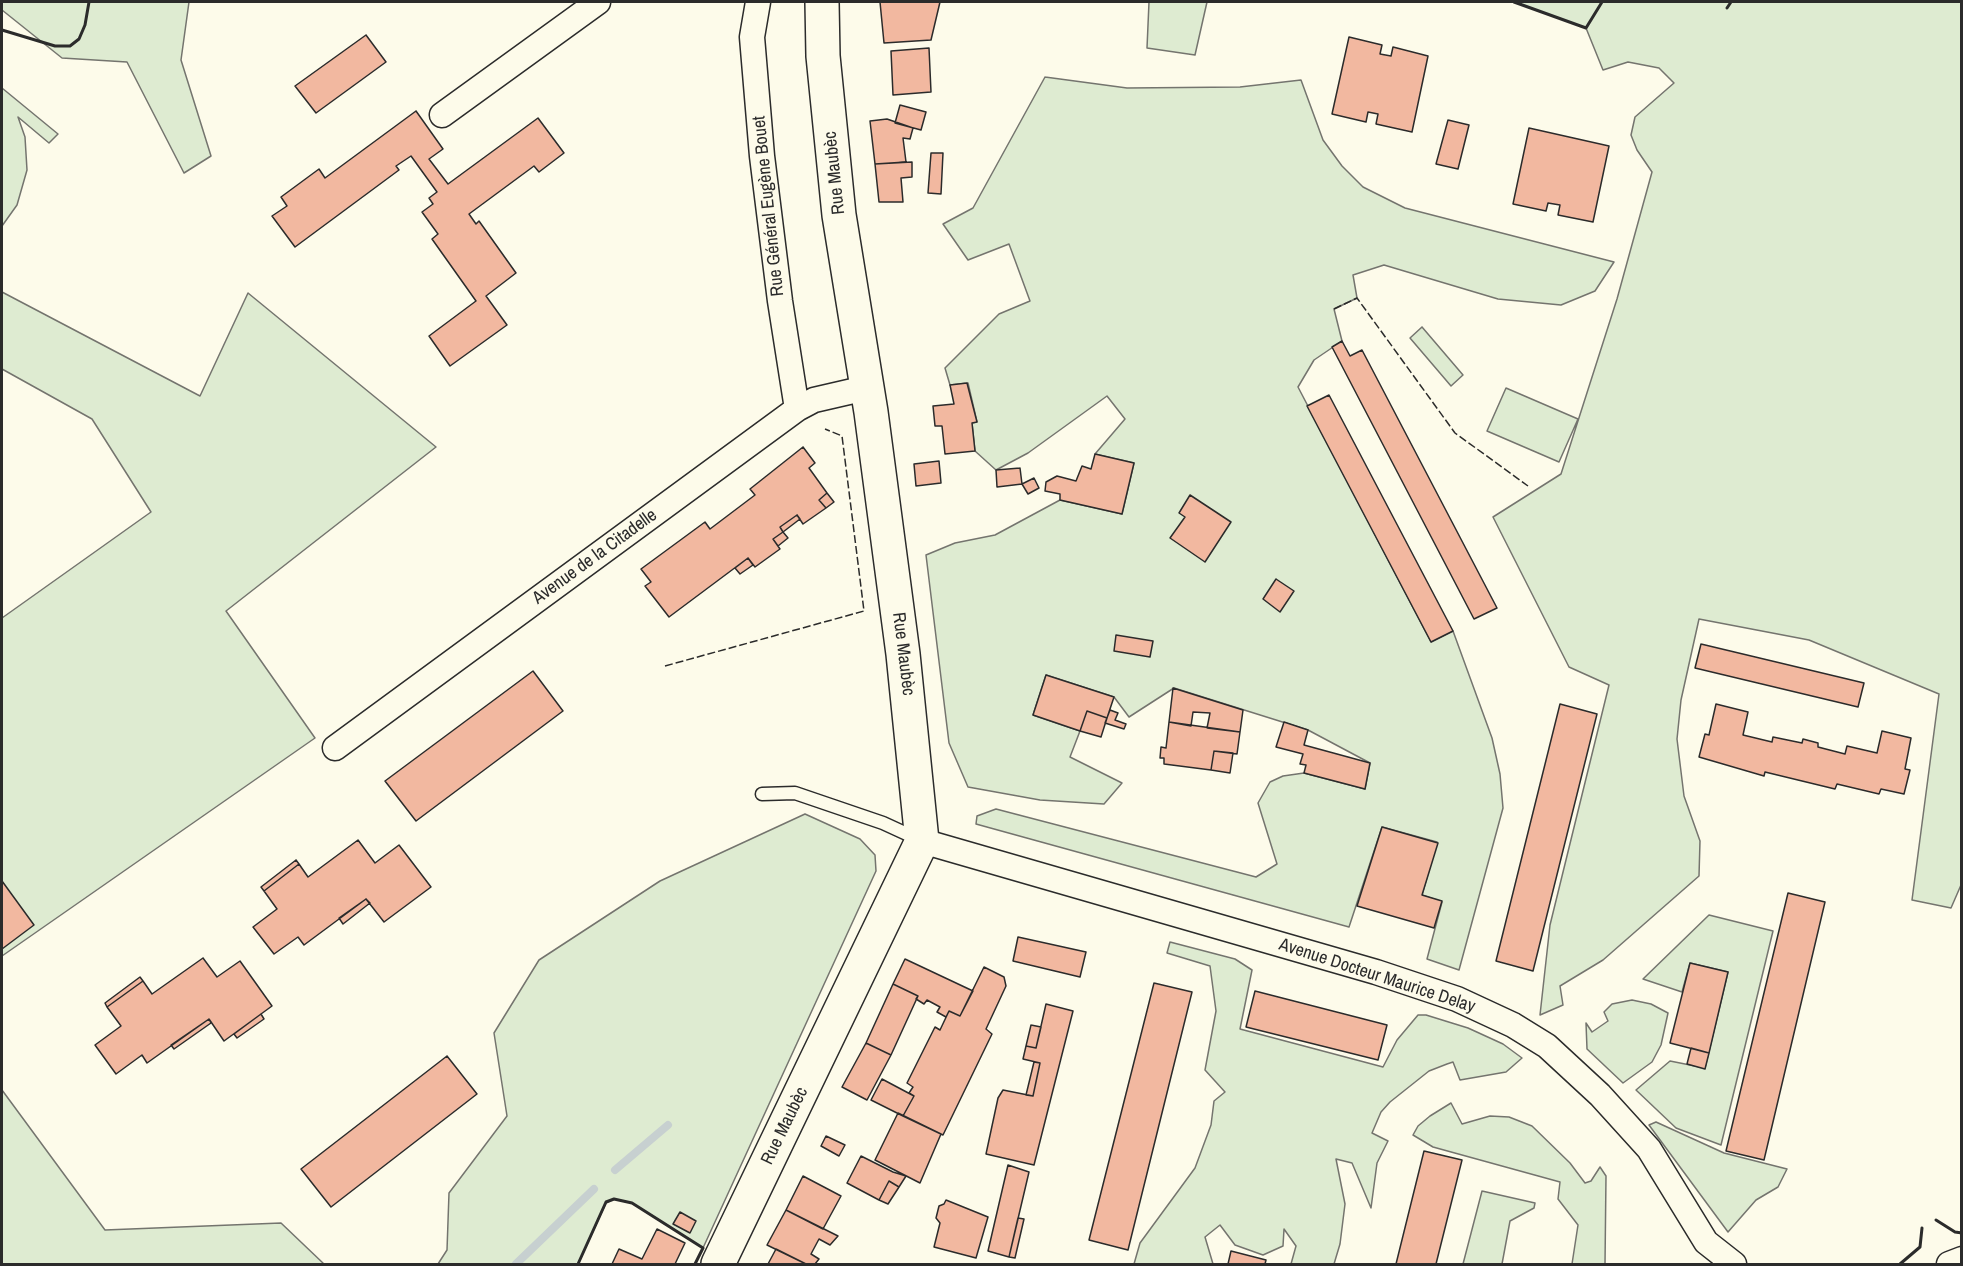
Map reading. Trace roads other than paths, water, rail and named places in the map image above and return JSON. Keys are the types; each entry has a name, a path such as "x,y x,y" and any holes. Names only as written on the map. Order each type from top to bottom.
{"main road":[{"name":"Rue Maubèc","path":"718,1264 922,841 903,654 839,215 822,56 822,2"}],"street":[{"path":"441,115 598,2"},
{"name":"Rue Général Eugène Bouet","path":"758,2 752,37 762,156 780,301 797,409"},
{"name":"Avenue de la Citadelle","path":"335,748 797,409 814,400 866,388"},
{"name":"Avenue Docteur Maurice Delay","path":"922,841 1376,972 1457,999 1514,1025 1547,1046 1615,1111 1649,1149 1707,1242 1734,1264"},
{"path":"1949,1264 1962,1259"}],"lane":[{"path":"762,794 795,793 883,823 922,841"}],"waterway":[{"path":"615,1170 668,1125"},
{"path":"516,1264 594,1189"}]}
